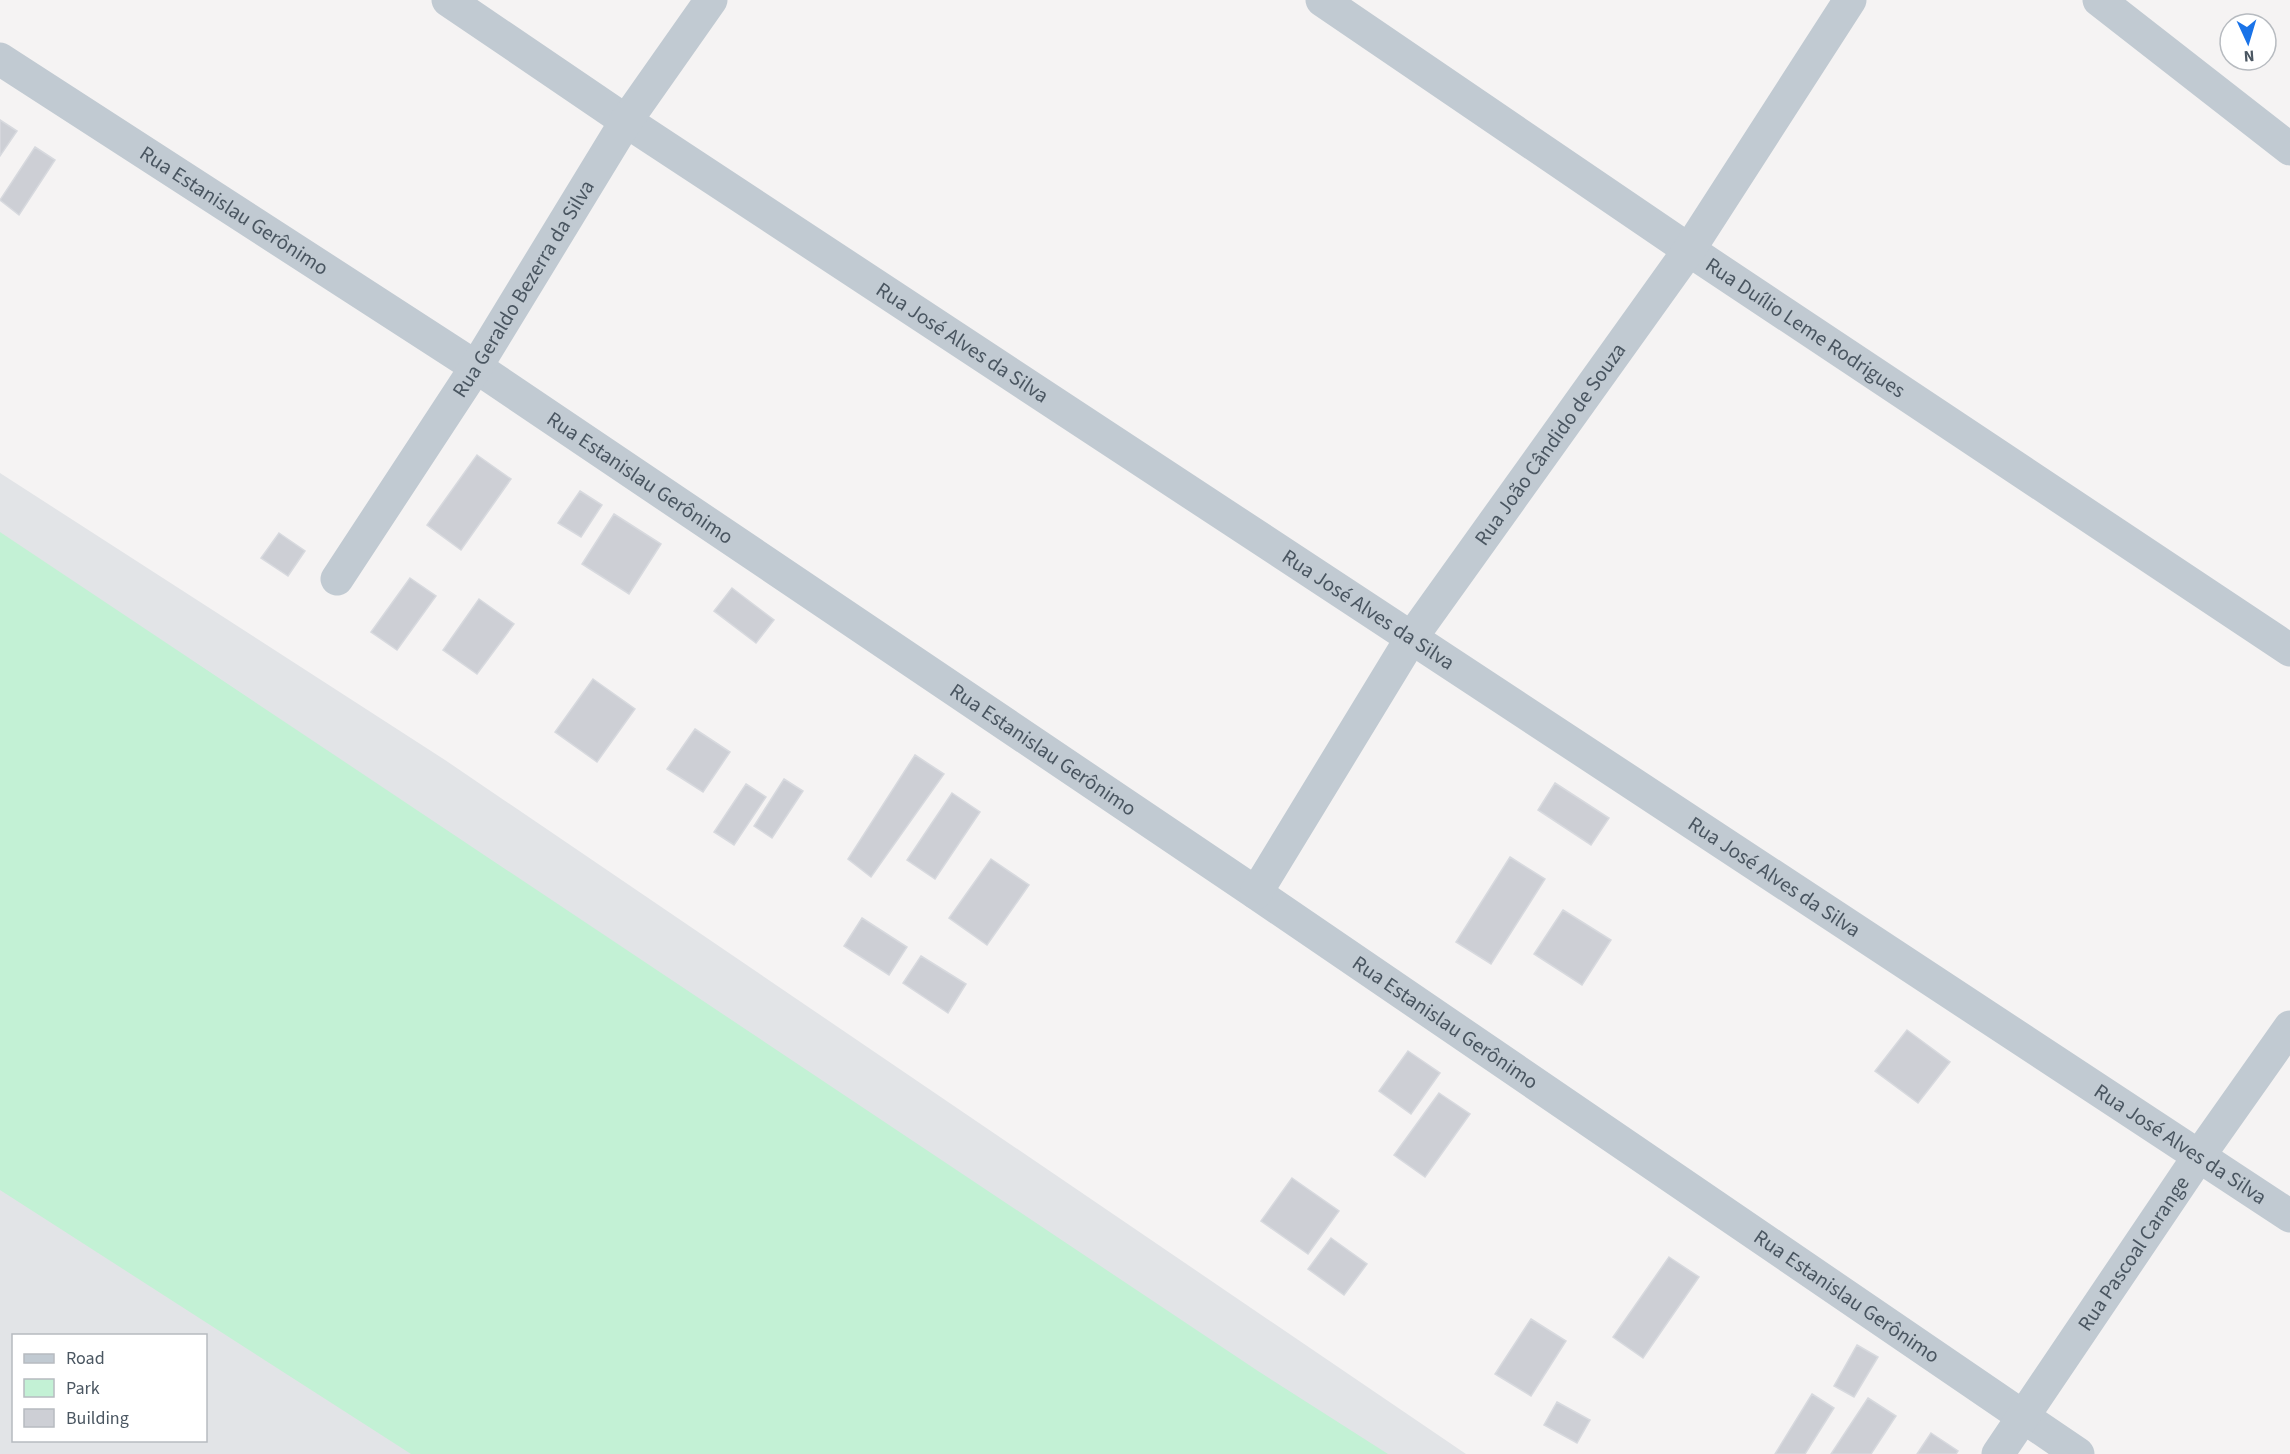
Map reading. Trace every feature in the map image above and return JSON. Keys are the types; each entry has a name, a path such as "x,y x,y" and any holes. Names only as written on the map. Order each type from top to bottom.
{"street":[{"name":"Rua José Alves da Silva","path":"448,0 626,121 2290,1216"},
{"name":"Rua Geraldo Bezerra da Silva","path":"337,579 476,367 626,121 711,0"},
{"name":"Rua Duílio Leme Rodrigues","path":"1323,0 1689,250 2290,650"},
{"name":"Rua João Cândido de Souza","path":"1256,893 1412,637 1689,250 1850,0"},
{"path":"2098,0 2290,149"},
{"name":"Rua Estanislau Gerônimo","path":"0,59 476,367 1256,893 2078,1454"},
{"name":"Rua Pascoal Carange","path":"1998,1454 2025,1418 2199,1156 2290,1027"}],"shaded area":[{"path":"0,473 445,760 1466,1454 0,1454"}],"green space":[{"path":"0,532 1258,1371 1388,1454 411,1454 0,1190"}],"building":[{"path":"0,120 17,131 0,156"},
{"path":"35,147 55,160 19,215 0,200"},
{"path":"477,455 511,479 461,550 427,525"},
{"path":"580,491 602,505 581,537 558,523"},
{"path":"614,514 661,544 629,594 582,564"},
{"path":"279,533 305,551 288,576 261,558"},
{"path":"410,578 436,596 397,650 371,632"},
{"path":"732,588 774,620 756,643 714,611"},
{"path":"479,599 514,624 477,674 443,650"},
{"path":"593,679 635,709 597,762 555,732"},
{"path":"695,729 730,752 703,792 667,769"},
{"path":"915,755 944,774 871,877 848,859"},
{"path":"784,779 803,791 772,838 754,826"},
{"path":"1555,783 1609,818 1591,845 1538,810"},
{"path":"746,784 766,797 734,845 714,832"},
{"path":"952,793 980,812 935,879 907,860"},
{"path":"1510,857 1545,879 1491,964 1456,942"},
{"path":"991,859 1029,885 987,945 949,918"},
{"path":"1563,910 1611,940 1582,985 1534,954"},
{"path":"862,918 907,947 889,975 844,946"},
{"path":"921,956 966,984 948,1013 903,983"},
{"path":"1907,1030 1950,1062 1918,1103 1875,1071"},
{"path":"1408,1051 1440,1073 1411,1114 1379,1091"},
{"path":"1439,1093 1470,1114 1425,1177 1394,1155"},
{"path":"1292,1178 1339,1211 1308,1254 1261,1221"},
{"path":"1331,1238 1367,1264 1344,1295 1308,1269"},
{"path":"1669,1257 1699,1277 1643,1358 1613,1337"},
{"path":"1531,1319 1566,1341 1531,1396 1495,1374"},
{"path":"1857,1345 1878,1357 1854,1397 1834,1386"},
{"path":"1812,1394 1834,1408 1805,1454 1775,1454"},
{"path":"1868,1398 1896,1416 1871,1454 1831,1454"},
{"path":"1557,1402 1590,1420 1577,1443 1544,1425"},
{"path":"1931,1433 1958,1451 1956,1454 1917,1454"}]}
